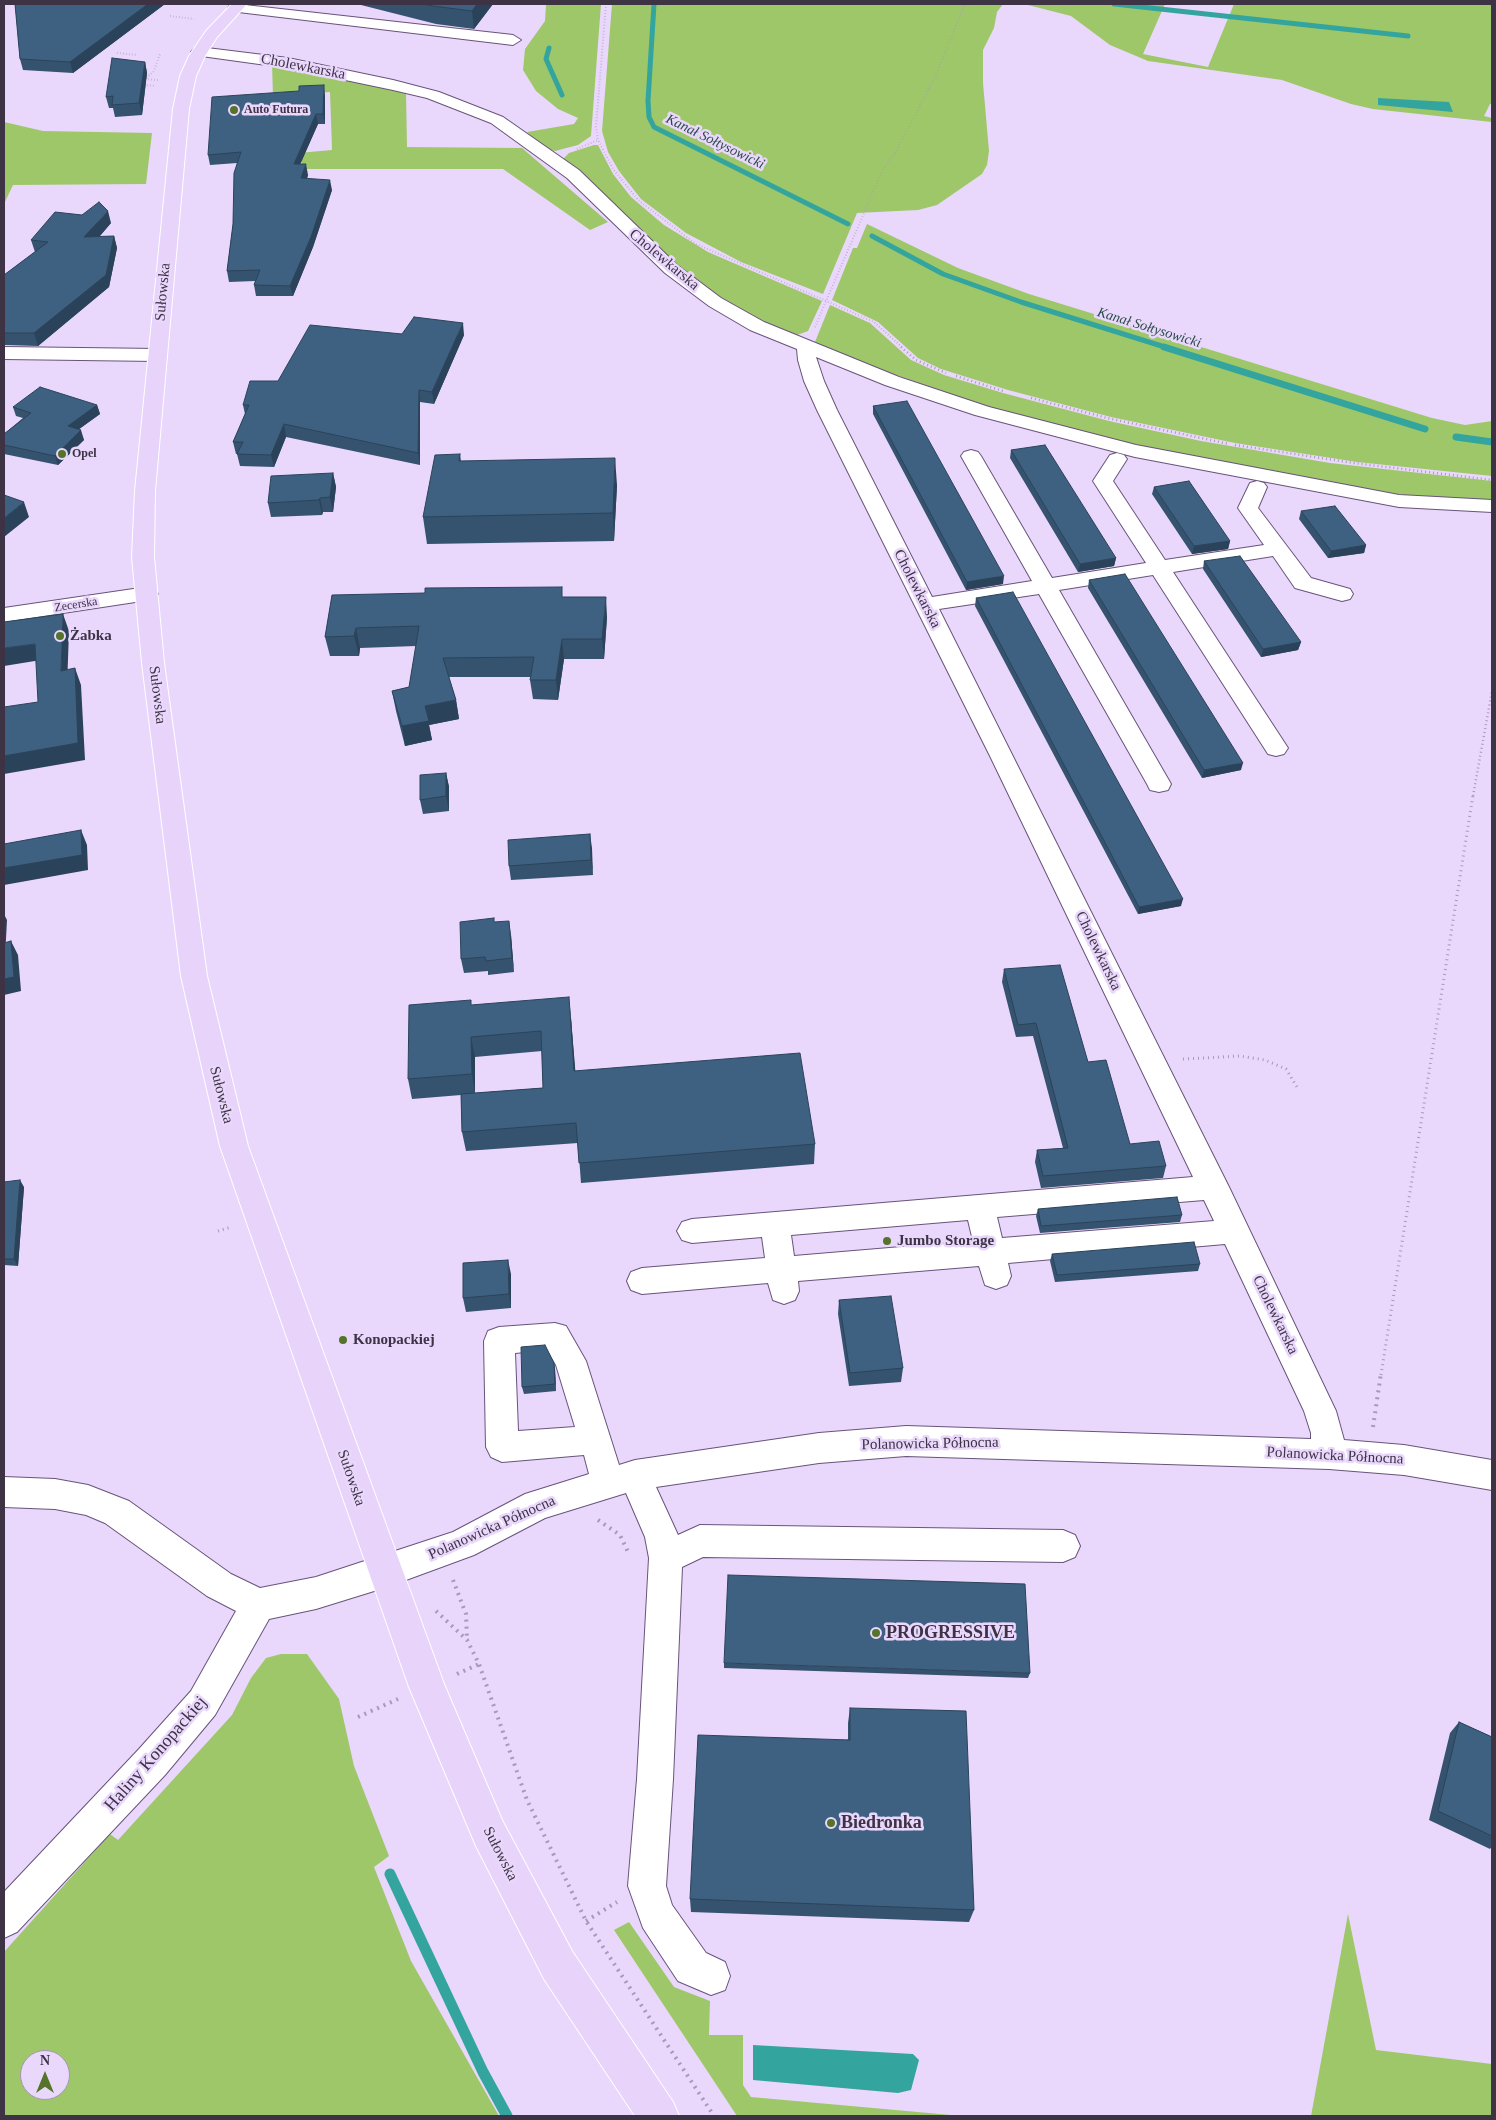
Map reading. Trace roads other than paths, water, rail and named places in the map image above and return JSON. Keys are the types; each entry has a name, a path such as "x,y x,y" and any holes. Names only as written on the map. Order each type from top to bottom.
{"main road":[{"name":"Sułowska","path":"237,6 211,34 199,52 188,76 181,109 145,491 143,557 153,663 194,976 212,1060 234,1146 310,1354 367,1524 387,1571 427,1687 489,1833 558,1965 659,2116"}],"street":[{"path":"237,6 285,8 513,40"},
{"name":"Cholewkarska","path":"199,52 288,62 393,84 433,95 497,120 573,174 671,269 716,302 757,326 806,348 807,360 814,381 827,410 1002,756 1153,1062 1320,1411 1327,1433 1328,1454"},
{"path":"806,348 892,381 982,411 1135,451 1399,501 1492,506"},
{"path":"4,353 157,355"},
{"path":"971,456 1159,784"},
{"path":"1117,459 1103,481 1276,748"},
{"path":"1257,487 1248,508 1304,583 1342,594"},
{"path":"924,605 1279,549"},
{"name":"Zecerska","path":"4,616 147,594"},
{"path":"692,1231 1214,1187"},
{"path":"980,1207 993,1264"},
{"path":"776,1224 782,1280"},
{"path":"642,1280 782,1280 993,1264 1234,1230"},
{"path":"595,1440 662,1536 666,1558 655,1779 647,1886 656,1915 692,1967 711,1976"},
{"name":"Polanowicka Północna","path":"387,1571 462,1544 537,1505 621,1479 819,1448 906,1441 1328,1454 1446,1465 1492,1475"},
{"path":"4,1492 55,1494 88,1500 117,1512 142,1528 219,1585 258,1605 316,1593 387,1571"},
{"path":"666,1558 700,1541 1063,1546"},
{"name":"Haliny Konopackiej","path":"4,1919 152,1762 203,1703 258,1605"}],"waterway":[{"name":"Kanał Sołtysowicki","path":"654,4 648,101 649,117 654,127 848,224"},
{"path":"1114,4 1408,36"},
{"path":"549,48 546,59 562,95"},
{"name":"Kanał Sołtysowicki","path":"872,236 943,274 1021,302 1168,348"},
{"name":"Kanał Sołtysowicki","path":"1164,347 1425,429"},
{"name":"Kanał Sołtysowicki","path":"1456,437 1492,442"},
{"path":"390,1874 483,2072 507,2116"}],"place":[{"name":"Auto Futura","path":"234,110"},
{"name":"Opel","path":"62,454"},
{"name":"Żabka","path":"60,636"},
{"name":"Jumbo Storage","path":"887,1241"},
{"name":"Konopackiej","path":"343,1340"},
{"name":"PROGRESSIVE","path":"876,1633"},
{"name":"Biedronka","path":"831,1823"}]}
